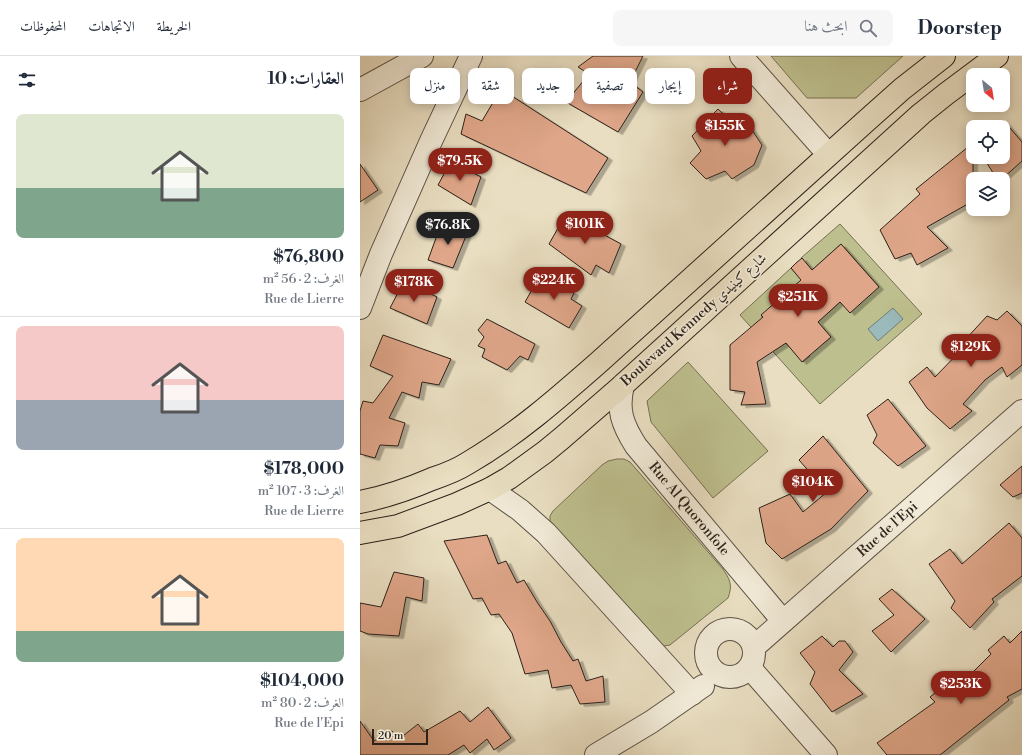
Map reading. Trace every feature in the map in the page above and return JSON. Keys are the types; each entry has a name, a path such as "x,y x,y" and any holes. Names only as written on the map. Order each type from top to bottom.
{"main road":[{"path":"360,502 397,492 444,475 467,464 525,426 598,363 828,154 902,89 944,56"},
{"name":"Boulevard Kennedy شارع كينيدي","path":"360,533 404,524 457,504 490,489 509,478 545,452 623,385 921,114 997,56"}],"street":[{"path":"360,90 422,56"},
{"path":"360,308 387,240 471,56"},
{"path":"741,56 828,154"},
{"name":"Rue Al Quoronfole","path":"623,385 620,396 621,415 626,430 636,446 783,621"},
{"name":"Rue de l'Epi","path":"752,658 783,621 1022,411"},
{"path":"490,489 520,510 546,533 692,694"},
{"path":"724,628 733,628 741,631 748,636 752,643 752,658 743,673 727,677 718,675 712,670 707,662 705,654 706,645 716,632 724,628"},
{"path":"752,658 826,755"},
{"path":"596,755 644,726 718,675"}],"green space":[{"path":"771,56 903,56 856,98 807,98"},
{"path":"840,224 922,314 820,404 740,315 791,268 829,312 840,302 879,287 841,244 812,270 801,258","holes":["782,296 831,337 825,342 822,339 820,346 815,351 812,348 807,353 810,356 803,362 761,316"]},
{"path":"688,362 768,451 713,498 651,422 647,401"},
{"path":"624,459 630,462 722,568 730,582 728,598 670,645 664,646 659,644 550,521 550,516 553,511 602,465 608,461"}],"water":[{"path":"893,308 903,319 878,341 868,329"}],"building":[{"path":"593,56 643,56 637,68 582,68 582,70 578,67"},
{"path":"582,83 582,104 636,104 618,132 569,104 574,104 574,92"},
{"path":"637,87 643,92 637,102"},
{"path":"514,97 522,104 524,104 608,158 586,193 461,134 466,114 482,121 492,104 514,104"},
{"path":"718,109 736,126 744,118 762,145 754,165 732,179 725,171 706,179 690,163 701,151 692,136"},
{"path":"1010,128 1022,142 1022,161 1010,172 993,172 987,164 1010,164"},
{"path":"966,149 966,164 973,164 973,172 966,172 966,205 927,227 948,248 917,265 911,253 895,259 880,230 920,194 916,189"},
{"path":"451,161 481,177 471,205 438,185"},
{"path":"360,164 378,190 360,202"},
{"path":"566,214 621,244 609,273 596,265 591,275 549,244"},
{"path":"440,227 468,231 453,268 428,260"},
{"path":"841,244 879,287 850,313 840,302 818,322 831,337 802,362 786,343 757,362 766,404 741,405 745,392 730,390 730,345 763,317 761,315 801,280 791,268 796,263 802,258 812,270"},
{"path":"541,274 574,293 571,299 582,306 569,328 525,302"},
{"path":"403,283 409,283 437,297 427,324 390,308"},
{"path":"1007,311 1022,326 1022,365 1007,377 1002,367 985,380 963,404 972,411 950,429 927,408 909,382 927,367 935,377 967,344 964,341 987,316 997,320"},
{"path":"487,319 535,344 528,360 520,356 507,370 482,357 485,349 478,346 484,337 478,330"},
{"path":"383,335 451,359 439,385 422,382 419,398 402,392 389,418 405,423 398,446 380,445 375,458 360,454 360,411 363,401 373,403 393,376 370,366"},
{"path":"888,399 926,446 898,466 873,443 877,435 867,415"},
{"path":"823,436 868,491 831,529 782,559 766,543 759,508 790,494 803,512 827,492 799,460"},
{"path":"1022,466 1022,493 1013,497 1000,485"},
{"path":"1009,523 1022,538 1022,576 992,599 994,602 970,628 951,608 955,601 929,564 950,549 962,564"},
{"path":"487,535 498,564 506,561 517,583 524,580 573,661 578,659 586,681 603,676 605,702 580,704 571,685 552,688 548,670 525,674 512,633 499,614 491,615 482,598 473,599 444,541"},
{"path":"394,572 424,578 422,601 406,597 399,636 368,634 360,631 360,603 381,607"},
{"path":"892,589 925,619 891,652 872,631 894,615 879,599"},
{"path":"1022,631 1022,689 1007,697 1009,700 940,755 887,755 877,743 935,702 930,697 952,679 960,685 991,654 988,650 1004,636 1010,643"},
{"path":"822,636 833,647 839,641 845,641 853,652 839,670 863,694 832,712 810,684 815,672 800,653"},
{"path":"488,707 511,738 494,750 487,739 470,753 464,745 448,755 360,755 360,721 374,741 392,731 399,739 418,724 424,732 460,711 470,722"}]}
